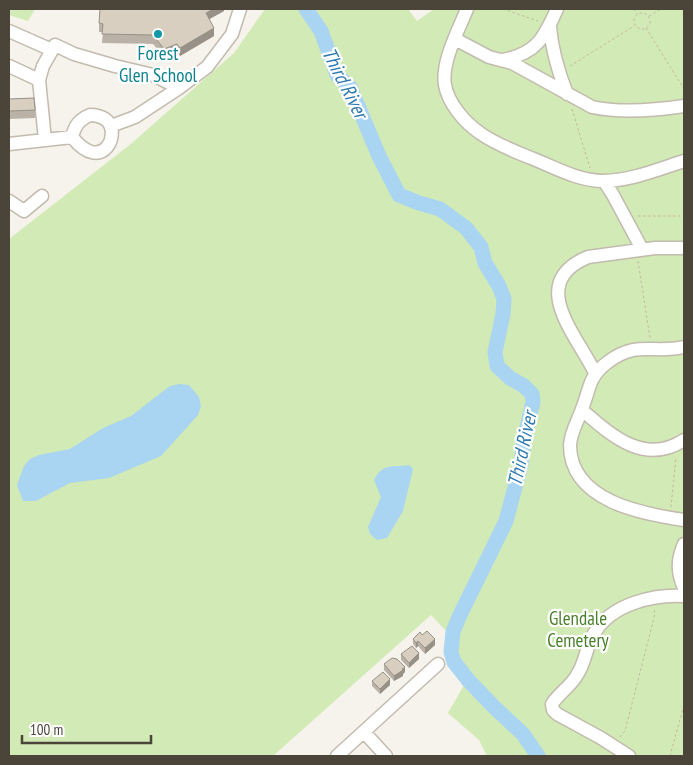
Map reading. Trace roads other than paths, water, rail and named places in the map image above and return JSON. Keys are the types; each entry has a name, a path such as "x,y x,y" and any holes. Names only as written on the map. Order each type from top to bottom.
{"street":[{"path":"111,126 135,117 179,88 206,67 232,34 240,9"},
{"path":"467,9 448,56 445,84 450,99 468,124 479,133 493,141 570,174 599,181 627,178 684,161"},
{"path":"501,60 521,56 527,52 540,40 550,26 557,9"},
{"path":"550,26 553,54 567,94"},
{"path":"9,31 52,50"},
{"path":"455,39 489,57 512,63 592,107 604,110 681,109"},
{"path":"45,140 39,80 43,66 54,45 74,54 154,75 179,88"},
{"path":"9,66 39,80"},
{"path":"90,115 106,119 111,126 110,142 105,149 97,153 87,152 72,136 75,126 81,119 90,115"},
{"path":"9,144 72,136"},
{"path":"599,181 613,195 627,219 639,250"},
{"path":"9,200 24,211 42,196"},
{"path":"595,372 566,324 559,296 562,276 571,266 588,257 670,247 684,248"},
{"path":"684,347 663,350 652,347 629,350 613,358 595,372 572,434 570,445 577,470 585,482 613,503 629,509 684,520"},
{"path":"582,410 602,428 637,448 665,449 684,440"},
{"path":"684,544 680,553 678,573 684,588"},
{"path":"629,756 614,745 556,714 552,704 579,673 590,642 601,623 621,609 635,603 651,598 684,596"},
{"path":"337,756 438,664"},
{"path":"364,732 386,756"}],"water":[{"path":"179,384 189,385 199,397 201,406 198,415 161,456 109,478 70,483 36,501 23,501 17,485 24,466 30,459 39,455 70,449 103,428 131,416 170,386"},
{"path":"409,465 413,469 403,511 387,538 377,540 370,534 368,527 381,497 374,480 377,474 385,468"}],"waterway":[{"name":"Third River","path":"306,9 321,31 337,75 350,87 379,156 399,195 440,209 466,228 481,247 485,263 499,286 504,299 503,314 495,352 497,366 510,378 524,386 532,394 533,402 524,440 521,465 506,521 459,617 453,632 451,652 454,662 469,681 523,734 538,756"}],"place":[{"name":"Forest Glen School","path":"158,34"}],"park label":[{"name":"Glendale Cemetery","path":"578,629"}]}
